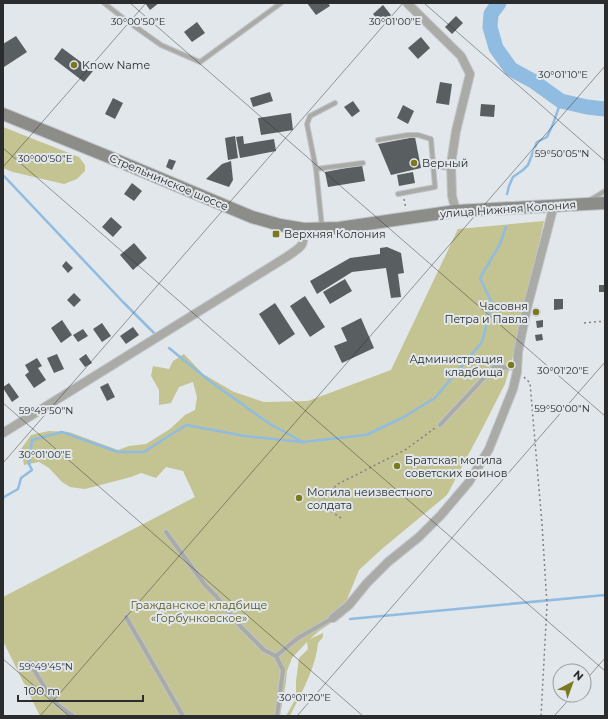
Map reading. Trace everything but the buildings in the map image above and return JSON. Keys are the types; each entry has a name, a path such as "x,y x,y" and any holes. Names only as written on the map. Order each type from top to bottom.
{"main road":[{"name":"Стрельнинское шоссе","path":"3,114 252,217 280,225 304,229 340,228"},
{"name":"улица Нижняя Колония","path":"340,228 456,211 605,203"}],"street":[{"path":"407,3 461,56 470,74 456,131 451,164 452,196 456,211"},
{"path":"332,618 349,605 367,583 388,562 419,537 441,515 469,482 489,449 513,389 518,352 527,308 554,206"},
{"path":"3,433 288,256 302,245 304,240 304,229"}],"lane":[{"path":"104,3 161,44 200,62 281,3"},
{"path":"323,229 316,169 307,124 310,116 335,103"},
{"path":"378,140 408,135 418,135 431,140 435,187 400,194"},
{"path":"316,169 363,163"},
{"path":"433,166 451,168"},
{"path":"584,204 605,191"},
{"path":"440,425 494,367 517,368"},
{"path":"166,532 205,585 216,596 240,626 264,650 276,656 283,670 277,716"},
{"path":"126,617 183,716"},
{"path":"276,656 298,638 332,618"},
{"path":"30,662 46,691 58,705 73,716"}],"path":[{"path":"400,194 407,214"},
{"path":"584,323 605,321"},
{"path":"517,368 530,383 547,597 541,716"},
{"path":"341,518 322,505 326,495 338,484 405,450 440,425"}],"green space":[{"path":"3,127 79,157 85,165 85,171 77,179 64,184 13,172 3,168"},
{"name":"Гражданское кладбище «Горбунковское»","path":"544,221 517,342 505,384 482,429 447,495 359,570 346,602 331,623 310,639 323,633 323,637 318,643 317,652 311,671 290,716 286,716 296,698 296,681 299,658 308,649 307,642 292,658 287,671 280,716 40,716 3,641 3,597 195,497 183,471 166,467 156,478 141,473 85,489 70,487 62,482 49,468 39,462 24,465 21,449 31,435 49,431 69,432 118,450 129,446 146,444 170,429 185,415 195,410 197,397 193,382 179,387 171,403 159,405 159,390 151,376 153,366 169,369 173,361 184,354 203,374 234,392 264,402 308,401 391,370 458,229"}],"waterway":[{"path":"499,3 491,14 490,27 496,48 511,69 533,81 561,101 587,107 605,109"},
{"path":"507,194 513,177 528,165 537,142 547,137 561,101"},
{"path":"3,175 154,333"},
{"path":"3,499 18,489 21,478 32,470 29,464 32,440 62,432 118,452 144,452 186,425 245,436 302,442 366,435 402,418 435,398 482,342 492,303 480,278 500,244 506,227"},
{"path":"169,348 211,382 270,424 301,441"},
{"path":"350,619 605,595"}],"place":[{"name":"Know Name","path":"74,65"},
{"name":"Верный","path":"414,163"},
{"name":"Верхняя Колония","path":"276,234"},
{"name":"Часовня Петра и Павла","path":"536,312"},
{"name":"Администрация кладбища","path":"511,365"},
{"name":"Братская могила советских воинов","path":"397,466"},
{"name":"Могила неизвестного солдата","path":"299,498"}]}
